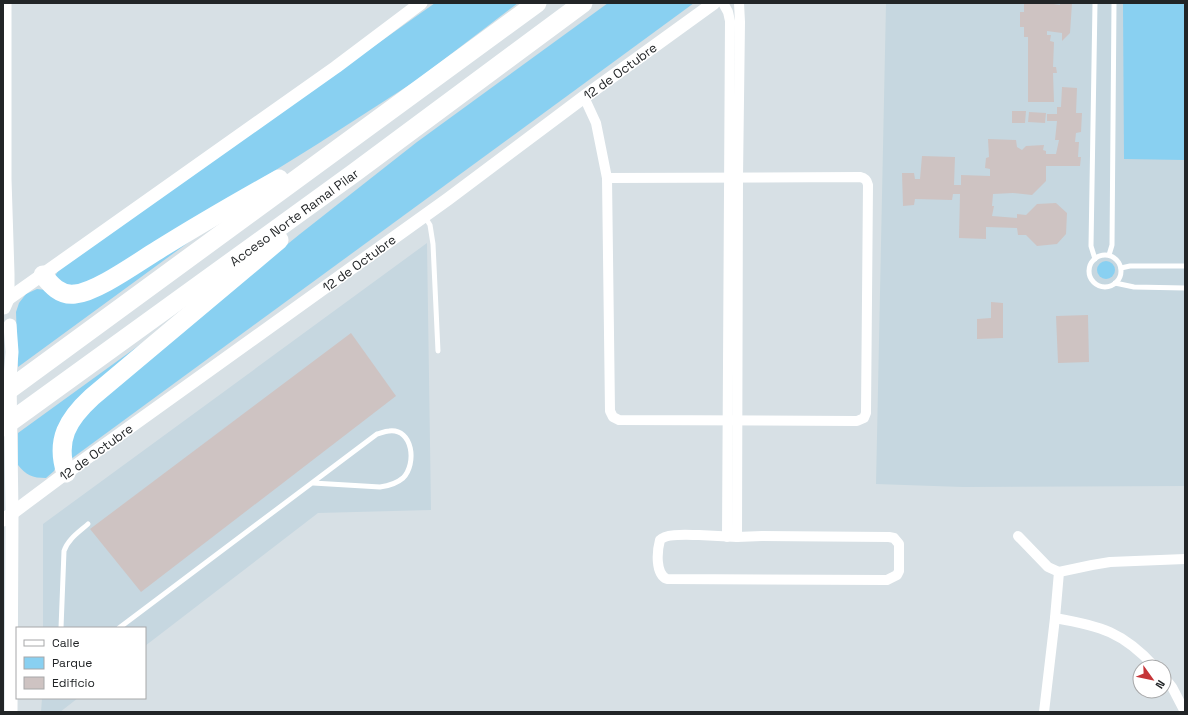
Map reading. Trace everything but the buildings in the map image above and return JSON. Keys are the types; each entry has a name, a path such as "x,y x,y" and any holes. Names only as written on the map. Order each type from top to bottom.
{"highway":[{"path":"6,386 49,360 537,3"},
{"name":"Acceso Norte Ramal Pilar","path":"3,427 354,174 583,3"},
{"path":"43,275 52,286 60,292 74,294 87,291 109,280 213,216 351,140"},
{"path":"66,473 62,458 63,442 69,423 80,408 258,259 354,174"}],"street":[{"path":"5,3 5,305 10,313 11,321 6,329 12,352 6,386"},
{"path":"5,305 43,275 336,67 421,3"},
{"name":"12 de Octubre","path":"8,517 66,473 424,216 714,3"},
{"path":"723,3 728,12 730,21 733,177 732,537"},
{"path":"733,177 740,22 739,3"},
{"path":"584,97 596,123 607,178 610,411 614,417 619,420 857,421 864,418 866,413 867,181 860,177 607,178"},
{"path":"3,353 6,386 8,517 14,680 11,712"},
{"path":"698,535 732,537 894,538 899,544 899,571 897,575 887,580 667,579 658,569 658,544 662,536 698,535"},
{"path":"1018,536 1048,567 1059,572 1110,562 1185,559"},
{"path":"1044,712 1059,572"},
{"path":"1055,618 1083,622 1111,631 1127,641 1146,659"},
{"path":"1172,687 1185,712"}],"lane":[{"path":"1095,3 1091,246 1094,259 1090,269 1090,274 1095,283 1105,287 1116,283 1134,287 1185,288"},
{"path":"1109,255 1112,245 1114,3"},
{"path":"424,216 430,226 433,244 438,351"},
{"path":"1094,259 1099,256 1109,255 1117,260 1121,268 1121,274 1116,283"},
{"path":"1121,268 1130,266 1185,266"},
{"path":"120,627 377,434 390,430 400,434 408,441 411,448 412,457 410,468 403,478 391,485 380,487 313,483"},
{"path":"61,627 64,551 66,544 71,538 88,524"}],"shaded area":[{"path":"886,3 1185,3 1185,486 963,487 876,484"},
{"path":"427,243 431,510 318,513 146,645 146,627 43,627 43,524"},
{"path":"42,699 77,699 60,712 41,712"}],"green space":[{"path":"435,3 518,3 417,80 316,145 91,285 66,289 55,276 60,268"},
{"path":"608,3 694,3 71,459 72,428 112,386 300,234 417,142"},
{"path":"1123,3 1185,3 1185,160 1124,159"},
{"path":"204,231 18,367 16,312 19,303 26,294 37,289 46,290 57,296"},
{"path":"1102,261 1110,261 1115,266 1113,277 1110,279 1102,279 1097,274 1097,266"},
{"path":"203,299 81,401 54,471 46,478 33,477 27,474 18,465 18,433"}]}
